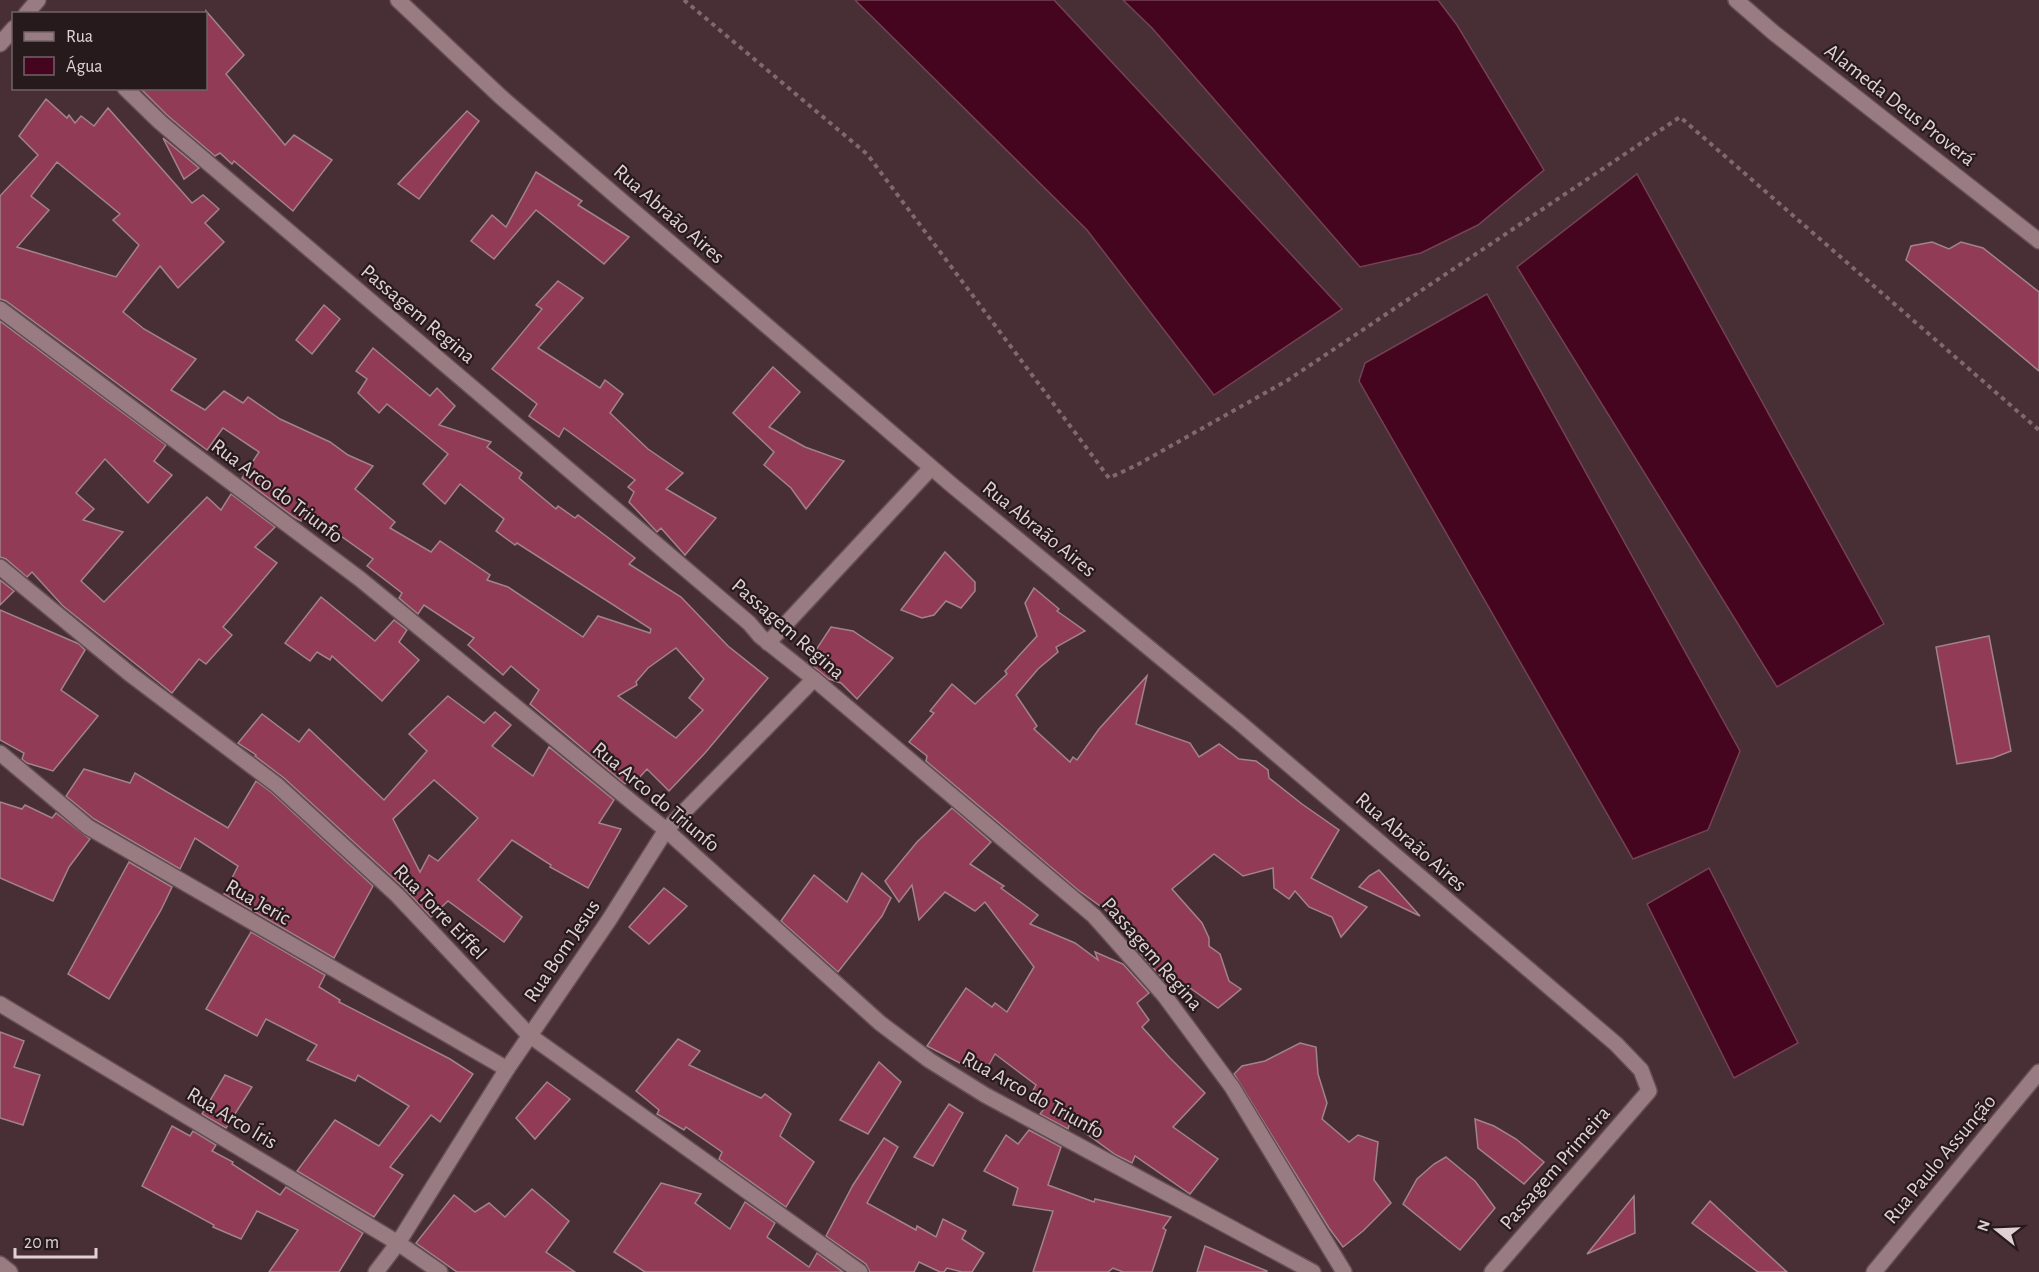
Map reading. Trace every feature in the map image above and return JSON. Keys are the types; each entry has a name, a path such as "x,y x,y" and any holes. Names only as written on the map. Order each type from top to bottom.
{"street":[{"name":"Rua Abraão Aires","path":"398,0 501,97 931,468 1240,723 1616,1044 1641,1070 1648,1091"},
{"name":"Alameda Deus Proverá","path":"1736,0 1774,33 2039,241"},
{"path":"0,44 12,30"},
{"name":"Passagem Regina","path":"127,90 160,122 749,623 768,643 814,679 1094,916 1164,995 1232,1087 1344,1272"},
{"name":"Rua Arco do Triunfo","path":"0,309 360,579 666,830 880,1023 929,1060 985,1095 1313,1272"},
{"path":"768,643 931,468"},
{"name":"Rua Torre Eiffel","path":"0,567 134,677 277,784 397,895 529,1035 860,1272"},
{"name":"Rua Bom Jesus","path":"376,1272 398,1244 529,1035 609,920 666,830 814,679"},
{"name":"Rua Jeric","path":"0,753 88,827 507,1070"},
{"name":"Rua Arco Íris","path":"0,1004 441,1272"},
{"name":"Rua Paulo Assunção","path":"1874,1272 2039,1072"},
{"name":"Passagem Primeira","path":"1492,1272 1648,1091"}],"path":[{"path":"684,0 867,154 1109,478 1137,465 1288,380 1680,117 2039,430"}],"water":[{"path":"855,0 1054,0 1342,309 1214,395 1087,230"},
{"path":"1123,0 1438,0 1457,25 1544,170 1478,225 1421,253 1360,267 1152,28"},
{"path":"1637,174 1884,624 1777,687 1517,267"},
{"path":"1487,294 1740,751 1708,830 1633,859 1359,381 1365,363"},
{"path":"1709,868 1798,1043 1734,1078 1647,904"}],"building":[{"path":"207,12 244,55 226,74 285,145 294,135 332,160 293,211 234,161 232,164 220,153 215,156 142,90 207,90"},
{"path":"46,99 67,118 69,115 75,123 81,116 94,126 108,108 192,203 203,195 219,209 205,223 224,242 178,288 160,266 123,312 144,329 196,359 171,390 205,410 224,391 243,403 248,397 280,419 330,442 348,455 373,466 355,489 395,522 390,528 431,552 440,541 490,575 487,580 508,587 583,637 598,616 650,633 651,629 496,531 504,519 460,484 445,504 423,484 448,454 387,404 379,413 358,393 367,379 356,371 373,348 430,396 437,388 455,406 439,425 491,442 487,447 522,473 519,478 556,509 558,506 575,518 578,515 635,558 629,564 681,597 728,646 768,678 705,753 669,791 647,769 637,780 631,776 625,784 530,704 539,690 511,666 503,675 468,645 474,638 424,605 418,614 399,598 402,593 367,566 373,559 307,512 301,521 294,517 242,478 259,452 223,428 207,450 6,301 0,299 0,196 38,155 19,136","holes":["57,162 120,214 113,220 139,245 116,277 17,247 49,210 31,196","676,648 704,679 689,698 703,710 676,738 618,696 637,685 636,682 648,668"]},
{"path":"467,111 479,121 419,199 398,184"},
{"path":"163,138 199,168 184,179"},
{"path":"536,172 582,201 578,205 629,237 604,264 536,210 494,259 471,241 492,215 506,227"},
{"path":"1932,242 1949,249 1961,242 1983,248 2039,292 2039,371 1906,260 1911,246"},
{"path":"558,281 583,298 538,348 600,388 605,380 623,394 610,413 648,449 683,473 666,489 716,518 685,555 661,528 657,532 629,502 634,492 628,487 635,480 564,428 559,437 529,416 537,404 492,369 542,309 536,305"},
{"path":"324,305 340,319 312,354 296,340"},
{"path":"0,321 166,445 154,461 172,475 148,503 105,459 76,493 94,509 83,520 123,532 81,581 104,602 207,497 221,510 231,494 275,527 255,547 277,563 223,627 232,635 206,664 199,659 172,693 63,606 32,572 27,577 6,559 0,557"},
{"path":"773,367 800,392 769,427 805,447 844,461 806,509 791,488 764,465 774,452 733,413"},
{"path":"945,552 975,582 975,591 961,608 946,601 934,615 922,618 901,610"},
{"path":"0,580 14,591 0,605"},
{"path":"1034,588 1059,609 1057,611 1085,631 1056,647 1058,652 1038,669 1016,695 1037,726 1034,729 1070,762 1073,757 1077,760 1099,729 1147,676 1136,724 1190,743 1199,757 1219,744 1239,759 1256,761 1268,770 1269,778 1339,830 1311,878 1367,907 1341,937 1332,917 1309,907 1295,891 1289,899 1274,888 1273,868 1243,876 1214,854 1172,889 1202,923 1209,938 1209,946 1220,954 1229,981 1241,989 1218,1008 1190,988 1184,997 1164,980 1131,943 1137,933 1078,890 926,761 927,756 909,742 934,713 930,711 952,684 975,704 1007,674 1005,671 1037,636 1025,603"},
{"path":"321,597 375,641 394,620 407,630 399,642 419,660 382,701 332,656 330,660 317,652 310,661 285,643"},
{"path":"0,610 79,644 85,650 61,690 98,716 53,771 27,763 22,759 24,753 0,740"},
{"path":"831,627 853,631 893,658 857,699 841,683 829,679 808,662"},
{"path":"1989,636 2011,751 1993,758 1957,764 1936,647"},
{"path":"448,696 484,723 495,712 511,725 492,746 533,776 549,747 614,800 599,823 621,829 588,888 550,867 551,865 512,840 478,880 522,917 504,942 448,901 431,917 404,888 284,778 238,743 262,714 299,742 309,729 384,800 427,751 409,734","holes":["434,780 478,818 438,861 429,855 420,872 393,819"]},
{"path":"84,769 130,783 135,773 228,828 256,781 271,792 373,886 334,958 224,894 238,866 195,838 180,869 94,819 66,796"},
{"path":"0,802 22,809 25,805 52,818 56,813 90,839 69,867 53,901 0,878"},
{"path":"952,808 991,842 970,864 1004,886 1001,888 1038,915 1030,924 1075,943 1098,960 1095,952 1123,964 1149,993 1137,1003 1149,1020 1142,1027 1205,1093 1173,1127 1218,1159 1190,1194 1135,1156 1132,1163 1116,1155 1070,1122 1068,1129 1040,1114 1047,1105 1030,1096 1036,1085 995,1054 983,1075 927,1046 966,988 992,1007 995,1003 1007,1012 1034,967 985,902 975,911 945,892 919,920 912,885 899,902 885,881 917,842"},
{"path":"129,862 172,887 109,999 68,974"},
{"path":"1379,870 1420,916 1359,887 1369,876"},
{"path":"862,873 891,898 882,916 838,972 781,921 814,875 847,902"},
{"path":"664,888 687,906 649,944 629,927"},
{"path":"251,932 325,975 319,987 340,1000 339,1002 450,1059 473,1074 440,1122 431,1115 390,1167 403,1175 374,1217 297,1171 335,1120 379,1146 409,1106 358,1075 355,1081 307,1060 317,1045 266,1019 257,1036 206,1009"},
{"path":"0,1032 24,1041 14,1067 40,1075 23,1125 0,1118"},
{"path":"678,1039 700,1051 689,1065 761,1098 765,1094 791,1114 780,1136 814,1162 786,1207 719,1159 722,1152 686,1127 684,1130 657,1114 659,1110 636,1091"},
{"path":"1300,1043 1316,1047 1318,1074 1327,1103 1322,1119 1349,1142 1358,1135 1378,1142 1374,1180 1391,1203 1343,1247 1234,1074 1242,1066 1265,1061"},
{"path":"879,1062 901,1082 868,1134 840,1120"},
{"path":"225,1075 252,1087 226,1128 202,1114"},
{"path":"547,1082 570,1099 535,1139 516,1118"},
{"path":"949,1104 963,1113 933,1166 914,1157"},
{"path":"1475,1119 1494,1126 1516,1139 1544,1162 1524,1184 1478,1148"},
{"path":"172,1126 190,1136 193,1131 216,1145 212,1151 233,1162 232,1164 280,1195 286,1187 363,1233 339,1272 269,1272 298,1230 257,1211 241,1239 213,1227 214,1225 142,1186"},
{"path":"1029,1130 1061,1147 1048,1185 1094,1202 1095,1199 1171,1217 1163,1228 1166,1230 1152,1272 1123,1272 1113,1268 1108,1272 1033,1272 1053,1211 1013,1205 1018,1188 984,1171 1006,1135 1018,1144"},
{"path":"884,1138 898,1147 867,1203 916,1230 917,1226 936,1237 943,1219 966,1231 962,1239 984,1253 972,1272 947,1268 944,1272 940,1272 919,1262 914,1272 870,1272 866,1264 826,1236 853,1185"},
{"path":"1446,1157 1475,1181 1495,1208 1460,1250 1403,1204 1417,1179"},
{"path":"661,1183 701,1194 695,1203 730,1229 745,1202 775,1223 767,1237 809,1267 817,1253 843,1272 645,1272 614,1252"},
{"path":"532,1189 569,1221 546,1252 575,1272 457,1272 416,1243 454,1195 475,1212 489,1203 505,1217"},
{"path":"1634,1196 1635,1233 1587,1254"},
{"path":"1710,1201 1787,1272 1758,1272 1692,1223"},
{"path":"1205,1246 1267,1271 1267,1272 1197,1272"}]}
